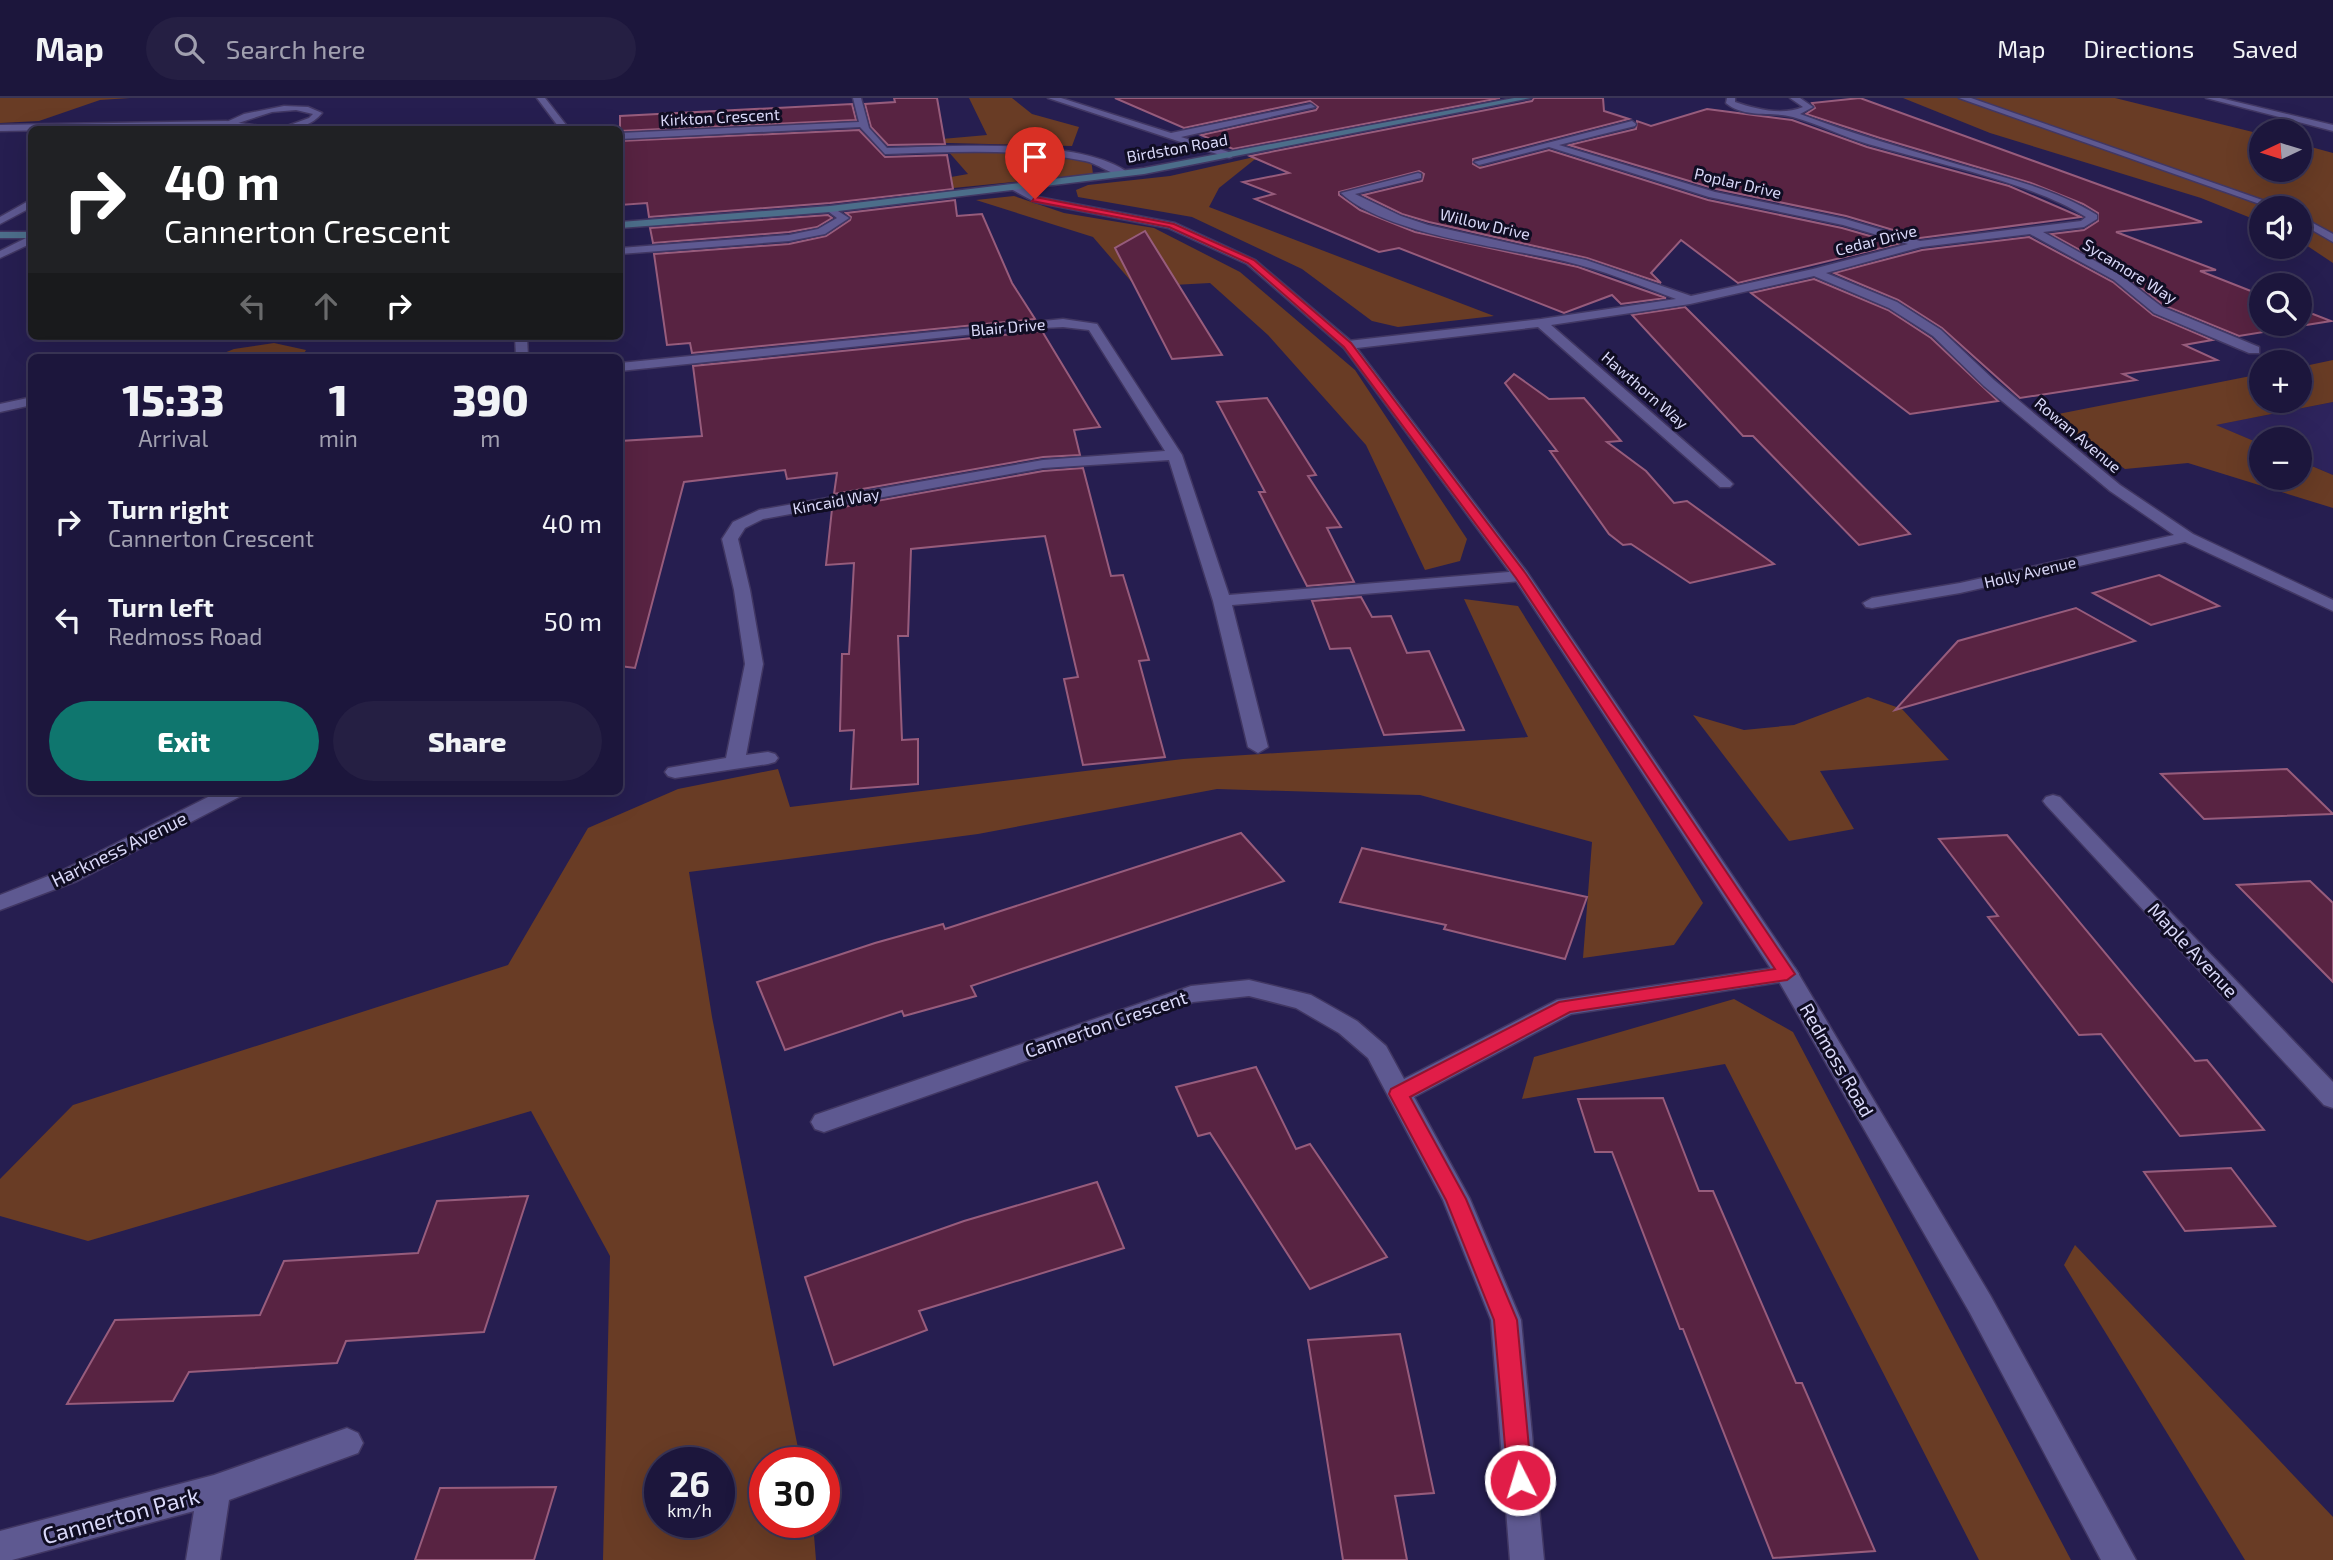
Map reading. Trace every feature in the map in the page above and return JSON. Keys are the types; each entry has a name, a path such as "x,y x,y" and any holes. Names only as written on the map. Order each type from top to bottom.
{"main road":[{"name":"Birdston Road","path":"623,225 830,209 1125,174 1527,98"},
{"path":"0,235 28,237"}],"street":[{"path":"541,98 563,126"},
{"path":"857,98 864,124 885,151 1013,148 1091,159 1125,174"},
{"path":"1052,98 1229,155"},
{"name":"Cedar Drive","path":"1348,345 1541,323 1690,300 1815,272 1920,244 2084,224 2093,217 2074,205 2010,182 1856,138 1790,113 1763,112 1740,107 1729,101 1731,98"},
{"path":"1790,113 1809,107 1794,98"},
{"path":"1963,98 2249,197"},
{"path":"2210,98 2333,128"},
{"path":"1169,136 1311,107"},
{"path":"226,124 280,110 305,109 318,113 312,120 293,126"},
{"name":"Kirkton Crescent","path":"623,136 864,124"},
{"path":"1479,162 1632,124"},
{"path":"113,126 249,126"},
{"path":"0,128 28,128"},
{"name":"Poplar Drive","path":"1550,145 1713,195 1845,222 1920,244"},
{"name":"Willow Drive","path":"1419,176 1346,193 1365,205 1401,220 1604,268 1690,300"},
{"name":"Redmoss Road","path":"1015,187 1035,199 1171,225 1251,262 1348,345 1521,576 1787,974 1980,1304 2119,1560"},
{"path":"0,221 28,204"},
{"path":"623,251 821,232 844,218 830,209"},
{"path":"2312,226 2333,239"},
{"name":"Sycamore Way","path":"2031,230 2118,278 2158,310 2254,350"},
{"path":"0,255 28,239"},
{"name":"Rowan Avenue","path":"1815,272 1893,305 1937,333 1989,383 2115,488 2187,537 2333,606"},
{"name":"Blair Drive","path":"623,368 1022,325 1063,323 1093,327 1175,455 1222,601 1258,747"},
{"name":"Hawthorn Way","path":"1541,323 1725,484"},
{"path":"0,408 28,402"},
{"name":"Kincaid Way","path":"735,761 754,664 742,590 730,539 739,525 759,515 1043,464 1175,455"},
{"name":"Holly Avenue","path":"1872,603 1960,588 2187,537"},
{"path":"1222,601 1521,576"},
{"path":"675,772 768,758"},
{"name":"Harkness Avenue","path":"0,903 69,876 228,795"},
{"name":"Maple Avenue","path":"2053,801 2333,1098"},
{"path":"1398,1094 1566,1006 1787,974"},
{"name":"Cannerton Crescent","path":"824,1122 1191,994 1248,988 1303,1001 1348,1027 1377,1052 1456,1199 1506,1320 1527,1560"},
{"path":"214,1490 347,1443"},
{"name":"Cannerton Park","path":"0,1547 214,1490 203,1560"}],"shaded area":[{"path":"0,98 130,98 100,100 39,121 0,123"},
{"path":"969,98 1012,98 1032,114 1079,127 1072,146 908,142 987,135"},
{"path":"1903,98 2115,98 2249,131 2249,182 2312,182 2312,147 2333,153 2333,263 2312,249 2312,196 2249,196 2249,217 2201,198 1990,133"},
{"path":"1461,117 1448,126 1378,141 1439,165 1464,160 1500,173 1490,178 1470,173 1431,180 1344,144 1254,160 1219,188 1209,207 1494,316 1398,327 1372,321 1302,269 1192,217 1078,197 1076,190 1088,185 1170,176 1316,143"},
{"path":"1013,148 1091,159 1093,174 804,203 968,174 947,150"},
{"path":"1014,196 1064,213 1154,228 1240,272 1355,370 1467,539 1460,561 1425,570 1366,445 1268,335 1210,283 1136,287 1093,237 976,200"},
{"path":"274,343 306,350 304,354 222,354 234,349"},
{"path":"2333,360 2333,402 2312,406 2312,364"},
{"path":"2249,376 2249,413 2277,413 2216,425 2249,439 2249,482 2188,463 2125,469 2048,416"},
{"path":"2333,402 2333,475 2312,466 2312,427 2249,427 2249,439 2215,425 2277,413 2312,413 2312,406"},
{"path":"2312,466 2333,475 2333,508 2275,490 2312,490"},
{"path":"1464,599 1518,606 1703,903 1674,945 1583,958 1592,842 1420,795 1217,789 978,834 689,872 712,1017 798,1447 749,1447 749,1538 814,1538 816,1560 603,1560 610,1256 531,1111 88,1241 0,1216 0,1179 73,1105 508,965 588,828 678,789 778,769 790,807 1183,759 1528,737"},
{"path":"1868,697 1902,709 1949,760 1820,771 1854,829 1789,841 1693,715 1744,730 1794,725"},
{"path":"1734,999 1793,1032 2071,1560 1979,1560 1725,1064 1522,1099 1534,1057"},
{"path":"2075,1245 2333,1517 2333,1560 2245,1560 2064,1265"}],"building":[{"path":"894,98 937,98 945,144 888,145 871,127 865,104 895,102"},
{"path":"1115,98 1500,98 1233,149 1201,135 1316,110 1318,107 1310,101 1184,128"},
{"path":"1534,98 1603,98 1604,111 1629,119 1473,159 1473,164 1480,168 1549,150 1708,200 1842,228 1898,244 1738,283 1681,240 1651,273 1661,283 1587,258 1429,222 1402,214 1363,195 1422,181 1424,174 1419,171 1339,192 1339,195 1360,210 1415,232 1578,267 1666,298 1621,304 1612,295 1564,313 1399,248 1379,252 1255,199 1274,194 1243,182 1289,173 1250,156 1532,101"},
{"path":"1860,98 2202,222 2116,232 2216,270 2200,271 2249,290 2249,334 2239,336 2163,305 2123,274 2051,234 2084,230 2098,221 2098,213 2083,204 2031,183 1806,114 1815,108 1812,103"},
{"path":"852,104 856,120 623,131 620,116"},
{"path":"1707,109 1792,120 1867,147 2009,186 2081,217 1920,238 1846,216 1716,189 1569,145 1636,129 1637,121 1651,126"},
{"path":"859,130 885,157 947,155 953,189 830,203 649,217 647,203 623,205 623,141"},
{"path":"955,200 957,216 982,214 1012,283 1035,319 692,353 690,343 667,345 654,254 789,244 826,236 850,220 851,217 846,213"},
{"path":"828,215 832,218 817,227 789,232 653,243 650,228"},
{"path":"1145,231 1222,355 1172,359 1115,248"},
{"path":"2029,237 2113,282 2153,315 2212,340 2184,345 2217,360 2123,374 2136,380 2020,398 1942,328 1898,300 1834,273 1922,250"},
{"path":"1814,279 1888,310 1931,338 1998,401 1910,414 1751,293"},
{"path":"1685,307 1910,534 1859,545 1753,436 1743,436 1632,315"},
{"path":"2312,314 2331,321 2312,324"},
{"path":"1042,331 1100,427 1074,430 1080,455 1043,457 834,494 837,473 787,479 785,470 684,482 635,668 623,666 623,441 702,436 693,366"},
{"path":"1514,374 1549,399 1584,398 1621,441 1607,442 1646,471 1674,503 1687,501 1774,564 1690,583 1631,544 1623,545 1609,534 1550,451 1557,451 1505,383"},
{"path":"1267,398 1316,475 1308,476 1341,527 1327,528 1354,582 1307,586 1259,492 1265,492 1217,402"},
{"path":"1083,468 1111,576 1123,575 1149,660 1139,661 1165,757 1083,765 1064,679 1078,677 1045,536 911,549 908,636 898,636 902,740 918,739 918,784 851,789 854,730 840,731 842,654 849,654 854,563 826,565 832,509 1043,471"},
{"path":"2159,575 2219,606 2151,625 2093,593"},
{"path":"1361,597 1372,617 1391,616 1407,653 1429,651 1464,730 1384,735 1350,648 1330,649 1312,601"},
{"path":"2076,608 2135,641 1895,710 1958,641"},
{"path":"2287,769 2333,814 2204,819 2161,774"},
{"path":"1241,833 1284,881 971,986 976,996 904,1016 902,1011 785,1050 757,982 875,943 943,924 945,929"},
{"path":"2007,835 2195,1061 2207,1060 2264,1130 2180,1136 2101,1034 2079,1035 1988,917 1998,916 1939,839"},
{"path":"1362,848 1587,897 1565,959 1444,929 1446,925 1340,902"},
{"path":"2310,881 2333,903 2333,982 2237,885"},
{"path":"1256,1067 1296,1149 1310,1144 1387,1257 1310,1289 1210,1133 1198,1136 1176,1087"},
{"path":"1663,1098 1699,1191 1713,1191 1796,1383 1802,1383 1875,1551 1773,1558 1612,1152 1595,1152 1578,1099"},
{"path":"2231,1168 2275,1226 2185,1231 2144,1172"},
{"path":"1097,1182 1124,1248 919,1311 927,1330 834,1365 805,1277 964,1221"},
{"path":"528,1196 484,1332 346,1341 337,1363 189,1372 173,1401 67,1404 115,1320 260,1315 284,1261 418,1253 437,1201"},
{"path":"1400,1334 1434,1493 1395,1496 1407,1560 1343,1560 1308,1340"},
{"path":"556,1487 534,1560 415,1560 440,1488"}],"route":[{"path":"1035,199 1070,208 1171,225 1251,262 1348,345 1521,576 1787,974 1566,1006 1398,1094 1456,1199 1506,1320 1520,1480"}]}
